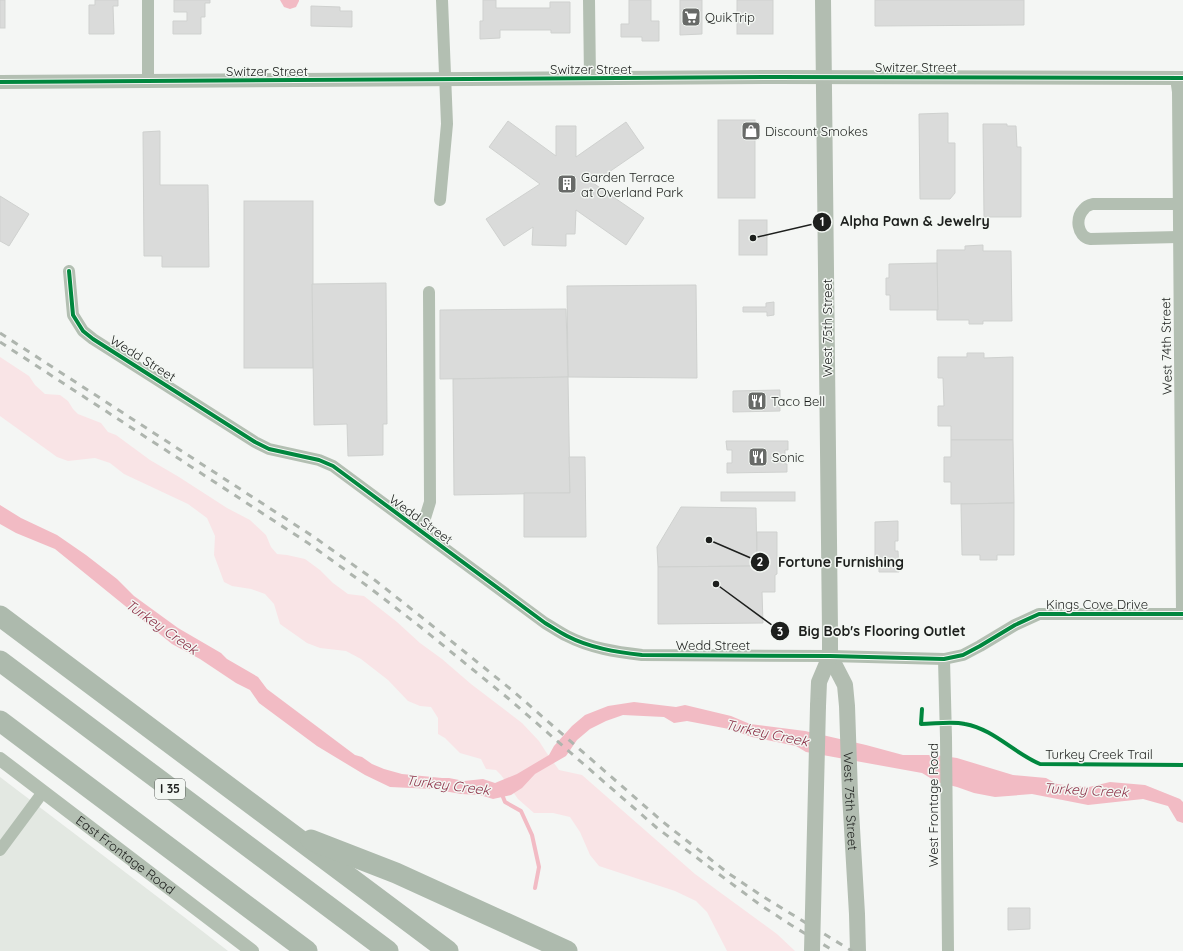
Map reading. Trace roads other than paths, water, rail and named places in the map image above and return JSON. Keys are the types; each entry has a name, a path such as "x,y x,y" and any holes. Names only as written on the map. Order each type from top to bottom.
{"highway":[{"path":"0,616 448,951"},
{"name":"I 35","path":"0,662 388,951"},
{"path":"0,721 307,951"},
{"path":"286,830 396,873 567,951"}],"main road":[{"name":"West 75th Street","path":"812,951 819,682 830,656 823,0"},
{"name":"West 75th Street","path":"830,656 845,685 847,706 850,794 858,914 858,951"}],"street":[{"path":"148,0 148,82"},
{"path":"440,200 447,124 444,80 442,0"},
{"path":"589,0 590,79"},
{"name":"Switzer Street","path":"0,82 824,77 1180,78"},
{"name":"West 74th Street","path":"1180,78 1178,92 1179,204 1181,217 1179,237 1183,614"},
{"path":"1179,204 1093,204 1085,207 1080,214 1078,222 1082,234 1086,238 1090,239 1179,237"},
{"name":"Wedd Street","path":"69,271 72,315 83,331 255,442 269,449 319,460 333,466 545,623 567,636 591,646 618,652 642,655 830,656"},
{"path":"421,531 430,502 429,292"},
{"name":"Kings Cove Drive","path":"830,656 944,659 963,655 1015,625 1039,614 1183,614"},
{"name":"West Frontage Road","path":"944,659 948,951"},
{"name":"East Frontage Road","path":"0,759 252,951"},
{"path":"0,850 43,792"}],"water":[{"path":"280,0 299,1 296,7 290,9 284,7"},
{"name":"Turkey Creek","path":"0,505 21,518 57,535 86,555 117,579 134,596 178,628 258,677 267,689 355,755 362,757 372,764 384,769 402,774 449,778 464,781 483,779 495,783 517,774 549,755 554,746 572,726 585,715 608,706 634,702 676,707 685,705 731,716 750,724 805,731 903,755 936,755 957,758 1013,775 1046,778 1057,784 1089,787 1110,782 1145,785 1180,799 1183,802 1183,823 1177,821 1168,806 1143,799 1088,805 1032,794 995,797 974,793 937,782 922,773 806,752 796,746 752,737 729,729 687,721 674,723 664,717 623,715 590,729 577,740 566,756 535,774 522,788 511,795 493,799 480,795 461,794 433,789 390,787 365,775 317,746 259,703 250,690 236,683 200,659 172,644 55,549 16,533 0,524"}],"waterway":[{"path":"501,792 505,802 521,811 532,835 539,867 535,888"}],"railway":[{"path":"0,333 314,537 376,581 513,691 663,822 728,873 762,896 852,951"},
{"path":"0,342 308,543 370,588 509,699 657,828 759,904 834,951"}],"place":[{"name":"QuikTrip","path":"691,17"},
{"name":"Discount Smokes","path":"751,131"},
{"name":"Garden Terrace at Overland Park","path":"567,184"},
{"name":"Alpha Pawn & Jewelry","path":"753,238"},
{"name":"Taco Bell","path":"757,401"},
{"name":"Sonic","path":"758,457"},
{"name":"Fortune Furnishing","path":"709,540"},
{"name":"Big Bob's Flooring Outlet","path":"716,584"}]}
